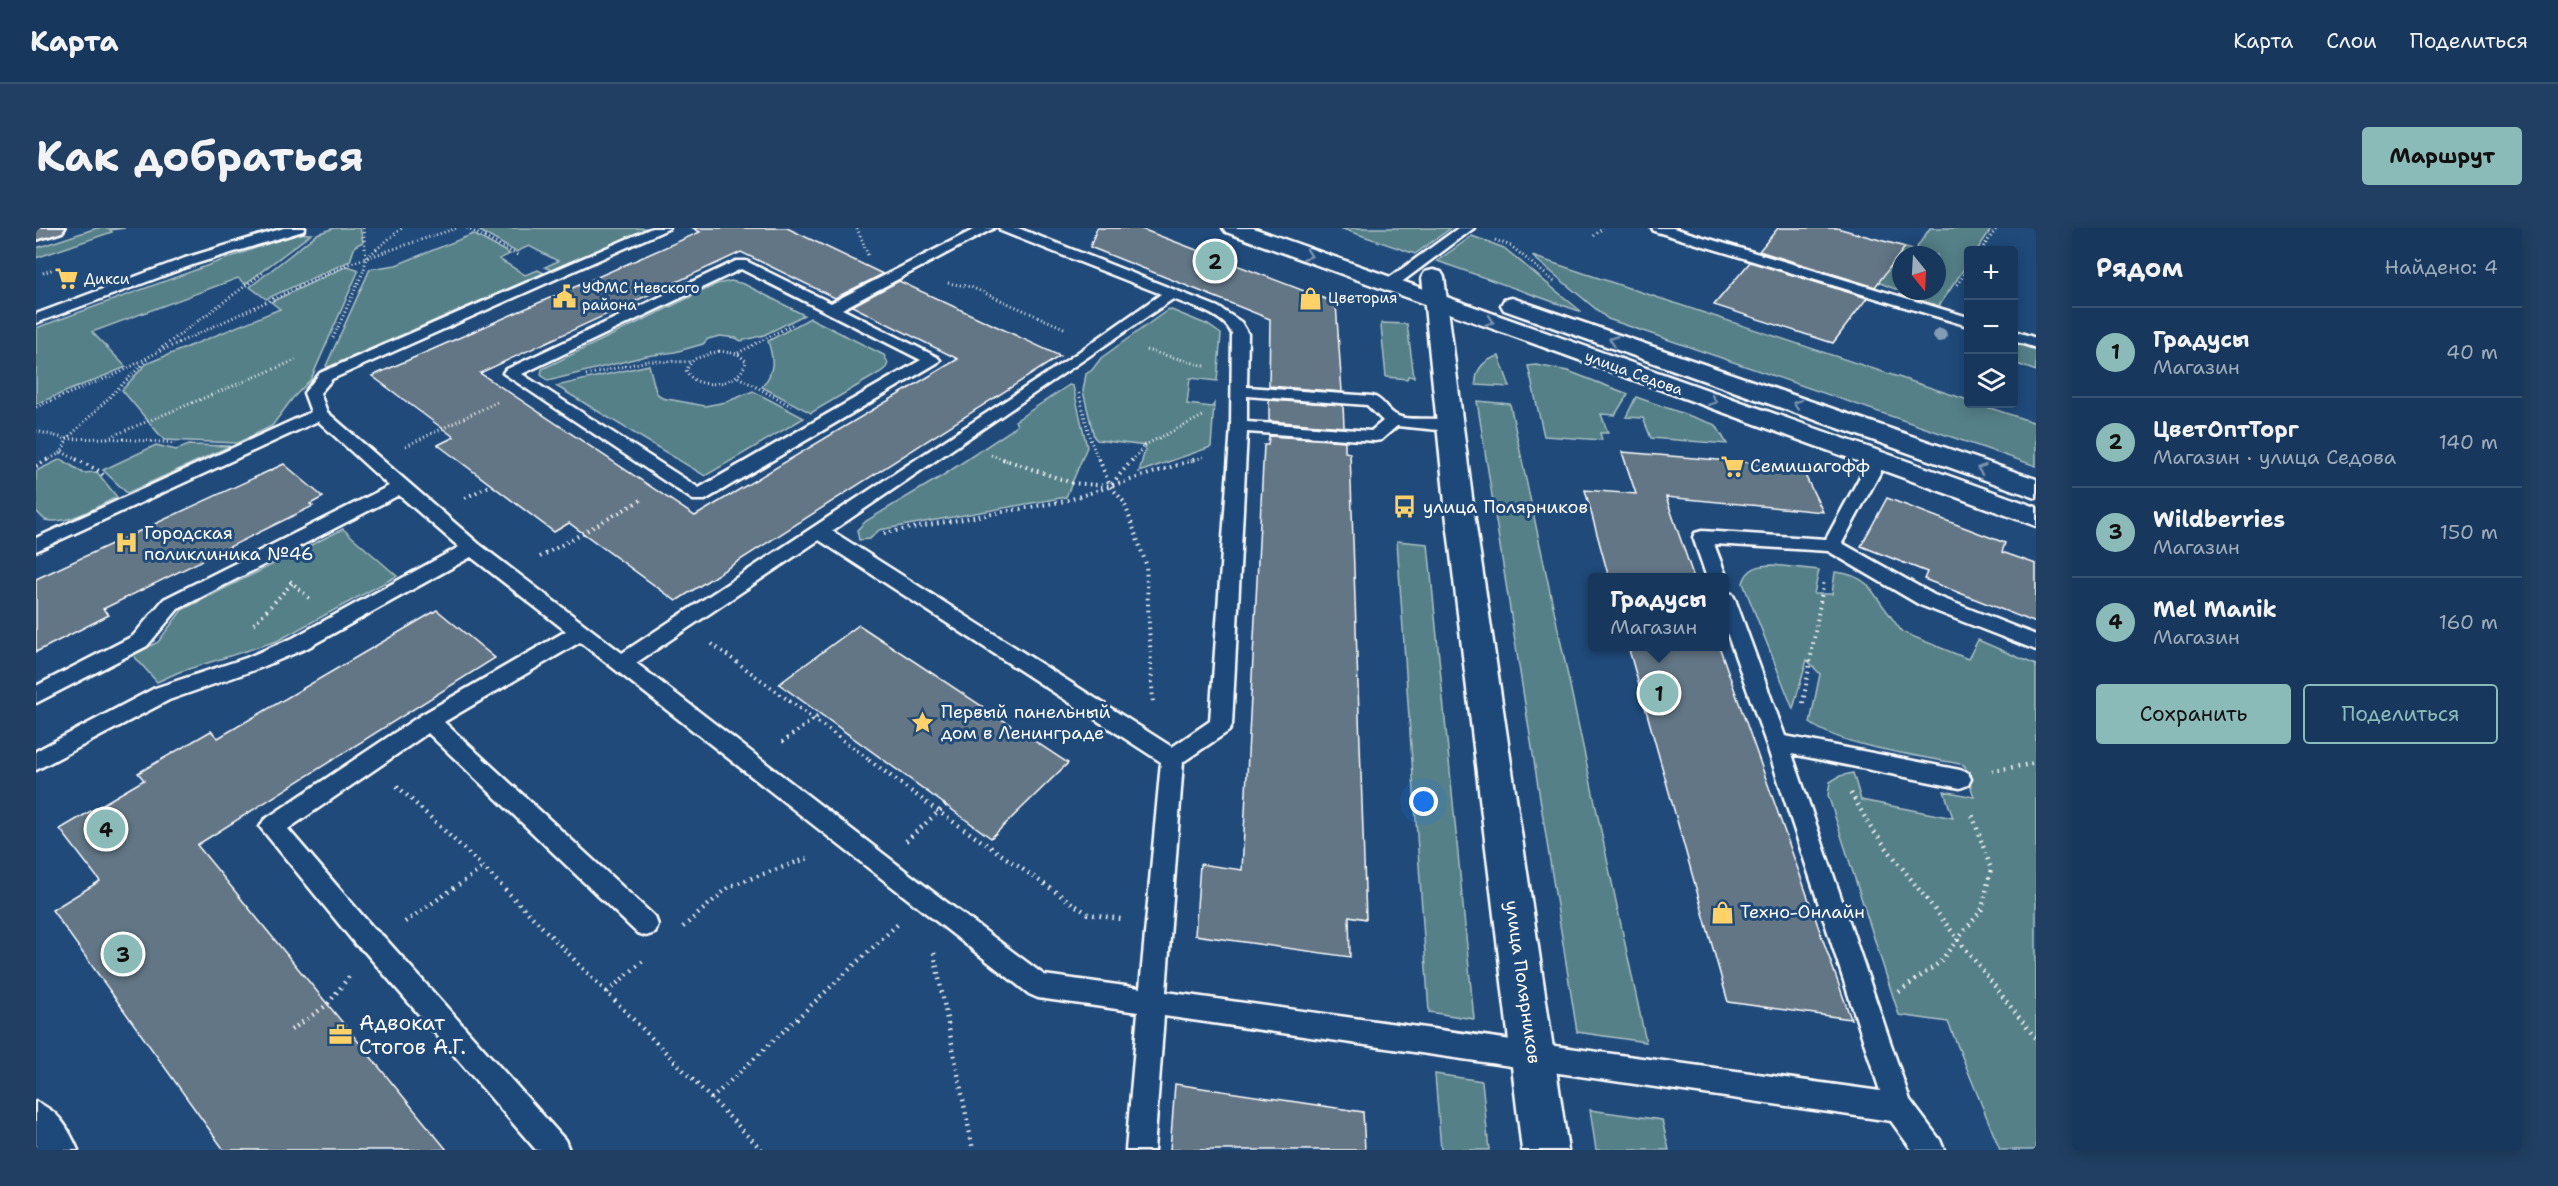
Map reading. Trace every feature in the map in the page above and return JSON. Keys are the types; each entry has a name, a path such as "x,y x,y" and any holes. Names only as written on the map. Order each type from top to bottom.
{"main road":[{"path":"36,234 54,228"},
{"name":"улица Седова","path":"1233,228 1389,284 1434,289 2036,489"},
{"path":"1293,228 1323,239"},
{"name":"улица Седова","path":"1388,261 1409,269 1434,289 1878,460 2036,517"},
{"name":"улица Полярников","path":"1434,289 1449,426 1545,1150"},
{"path":"36,1124 55,1150"}],"lane":[{"path":"36,319 190,261 298,228"},
{"path":"663,228 326,376 312,393 320,414 472,548 1038,986 1899,1108"},
{"path":"828,308 987,228"},
{"path":"1006,228 1219,313 1236,325 1240,334 1238,447 1221,725 1172,758"},
{"path":"1389,284 1467,228"},
{"path":"1659,228 1964,321"},
{"path":"741,264 828,308 932,360 699,496 510,373 741,264"},
{"path":"621,663 1075,361 1171,294"},
{"path":"2018,338 2036,343"},
{"path":"1240,397 1372,401 1393,421 1449,426"},
{"path":"37,542 320,414"},
{"path":"1239,426 1375,436 1393,421"},
{"path":"1832,545 1878,460"},
{"path":"36,694 140,641 171,604 401,487"},
{"path":"819,531 1172,758"},
{"path":"1715,573 1702,537 1832,545 1927,600 2036,643"},
{"path":"36,761 162,694 253,663 300,643 472,548"},
{"path":"1729,610 1777,743 1899,1108 1930,1150"},
{"path":"555,1150 374,944 365,937 272,827 429,721 581,632"},
{"path":"429,721 646,925"},
{"path":"1777,743 1960,779"},
{"path":"1140,1150 1172,758"}],"path":[{"path":"326,376 319,373 364,270 366,258 363,228"},
{"path":"366,258 402,228"},
{"path":"36,407 121,372 152,355 366,258 457,228"},
{"path":"467,228 555,275"},
{"path":"1594,236 1604,228"},
{"path":"1984,246 1997,228"},
{"path":"43,273 54,269"},
{"path":"36,466 62,452 67,439 152,355 265,272"},
{"path":"738,354 828,308"},
{"path":"531,386 647,360 691,362 719,351 738,354 746,361 747,366 738,377 719,383 699,382 687,374 686,370 691,362"},
{"path":"1075,361 1081,377 1078,391 1090,439 1110,486 1124,501 1146,564 1154,725 1145,740"},
{"path":"738,377 824,423"},
{"path":"1110,486 1145,445 1240,397"},
{"path":"436,432 488,406"},
{"path":"36,431 67,439 107,438 179,443"},
{"path":"954,441 1072,483 1110,486"},
{"path":"863,559 879,534 1065,501 1238,447"},
{"path":"62,452 99,471 130,501"},
{"path":"485,488 491,485"},
{"path":"508,576 640,500"},
{"path":"263,557 336,623"},
{"path":"1802,706 1826,571"},
{"path":"252,626 299,574"},
{"path":"682,622 939,812 1088,914 1157,923"},
{"path":"752,764 821,714"},
{"path":"1842,756 1851,795 1871,828 2036,1039"},
{"path":"370,760 483,867 762,1150"},
{"path":"1868,1015 1939,963 1982,909 1991,869 1960,779 1969,775 2036,763"},
{"path":"880,864 946,805"},
{"path":"677,932 730,886 851,843"},
{"path":"374,944 483,867"},
{"path":"711,1099 924,900"},
{"path":"924,900 973,1150"},
{"path":"607,992 651,954"},
{"path":"291,1030 327,1005"}],"green space":[{"path":"97,228 125,228 110,230 112,232 36,258 36,248"},
{"path":"334,228 360,228 363,242 355,246 350,261 266,299 250,287 317,234"},
{"path":"487,228 649,228 551,270 545,267 558,261 529,246 516,252 480,231"},
{"path":"1340,228 1451,228 1415,254"},
{"path":"1930,228 1992,228 1980,246 1964,246 1964,269 1946,296 1946,246 1918,246"},
{"path":"297,233 311,234 245,284 238,278 92,332 126,367 36,404 36,328"},
{"path":"473,234 510,254 499,259 525,275 538,270 544,273 326,366 370,269 396,265"},
{"path":"1472,236 1504,248 1582,312 1437,261"},
{"path":"1874,249 1892,254 1892,288 1857,275"},
{"path":"1532,256 1964,399 1964,408 1990,408 2036,423 2036,466 1608,319"},
{"path":"347,266 357,269 358,272 311,379 292,399 272,426 237,443 164,440 122,390 146,364 280,309 271,302"},
{"path":"731,281 744,284 804,315 764,335 741,341 720,336 708,339 703,344 675,352 646,356 548,381 541,375 542,369 717,284"},
{"path":"1923,300 1943,300 1939,306"},
{"path":"1169,309 1208,325 1221,334 1217,381 1190,378 1187,404 1212,407 1214,404 1211,447 1139,472 1146,446 1097,440 1094,437 1083,391 1086,374 1101,358"},
{"path":"810,318 884,355 888,363 886,368 879,373 811,413 762,387 769,376 772,365 768,341"},
{"path":"1382,323 1407,324 1414,377 1408,376 1407,379 1386,377"},
{"path":"2018,342 2036,348 2036,371 2018,364"},
{"path":"1499,356 1510,387 1476,385 1477,374 1482,366"},
{"path":"649,365 656,392 662,398 705,406 726,402 753,391 804,418 705,476 556,386"},
{"path":"1536,365 1568,371 1628,394 1615,415 1601,414 1608,433 1600,433 1602,440 1544,436 1528,366"},
{"path":"1069,385 1073,386 1087,447 1066,497 879,530 870,539 859,540 857,530 866,521 942,476 1010,431 1017,425 1015,421"},
{"path":"1636,397 1716,425 1727,444 1651,438 1643,418 1626,417"},
{"path":"1477,401 1510,404 1646,1042 1577,1032"},
{"path":"156,445 176,450 189,445 230,446 127,493 103,470"},
{"path":"61,459 83,473 97,472 117,497 73,518 45,520 36,511 36,471"},
{"path":"343,529 397,576 277,641 179,672 157,682 133,655 158,642 182,610"},
{"path":"1397,541 1428,544 1474,1019 1429,1012"},
{"path":"1773,565 1819,570 1814,594 1832,594 1835,572 1857,577 1868,585 1902,632 1968,659 1978,640 2036,665 2036,1150 2000,1150 1948,1022 1899,1015 1828,795 1830,782 1840,776 1853,773 1861,800 1953,818 1944,791 1974,797 1964,765 1862,744 1824,731 1810,723 1820,674 1807,660 1793,709 1743,583 1747,574 1754,568"},
{"path":"1435,1074 1482,1081 1489,1150 1441,1150"},
{"path":"1590,1110 1662,1120 1669,1150 1596,1150"}],"building":[{"path":"693,228 787,228 883,274 835,298 741,252 480,373 695,516 958,359 852,306 899,281 1060,356 676,601 569,523 554,532 438,445 454,437 372,376 700,232"},
{"path":"1097,228 1139,228 1336,303 1342,392 1269,386 1270,319 1090,247"},
{"path":"1778,228 1837,228 1901,246 1892,246 1892,264 1875,287 1759,251"},
{"path":"1750,262 1867,298 1833,343 1714,305"},
{"path":"1269,400 1343,405 1344,427 1269,421"},
{"path":"1269,436 1345,441 1345,452 1350,453 1366,919 1349,916 1350,957 1195,935 1200,864 1242,870 1264,445 1268,445"},
{"path":"1622,452 1801,467 1823,512 1666,497 1692,573 1608,573 1585,490 1636,494"},
{"path":"284,464 323,497 310,504 313,506 103,609 109,615 36,652 36,579"},
{"path":"1887,498 2005,543 2002,552 2036,564 2036,623 1924,579 1927,572 1861,546"},
{"path":"437,610 495,658 197,845 447,1150 224,1150 52,910 100,881 60,829 144,780 138,773 211,731 218,738"},
{"path":"859,625 1068,763 991,838 779,684"},
{"path":"1629,651 1721,651 1851,1019 1728,1002"},
{"path":"1175,1084 1363,1112 1365,1150 1170,1150"}],"place":[{"name":"ЦветОптТорг","path":"1215,261"},
{"name":"Дикси","path":"66,279"},
{"name":"УФМС Невского района","path":"564,297"},
{"name":"Цветория","path":"1310,298"},
{"name":"Семишагофф","path":"1732,466"},
{"name":"улица Полярников","path":"1405,507"},
{"name":"Городская поликлиника №46","path":"126,543"},
{"name":"Градусы","path":"1659,693"},
{"name":"Первый панельный дом в Ленинграде","path":"923,722"},
{"name":"Mel Manik","path":"106,829"},
{"name":"Техно-Онлайн","path":"1722,912"},
{"name":"Wildberries","path":"123,954"},
{"name":"Адвокат Стогов А.Г.","path":"341,1035"}]}
